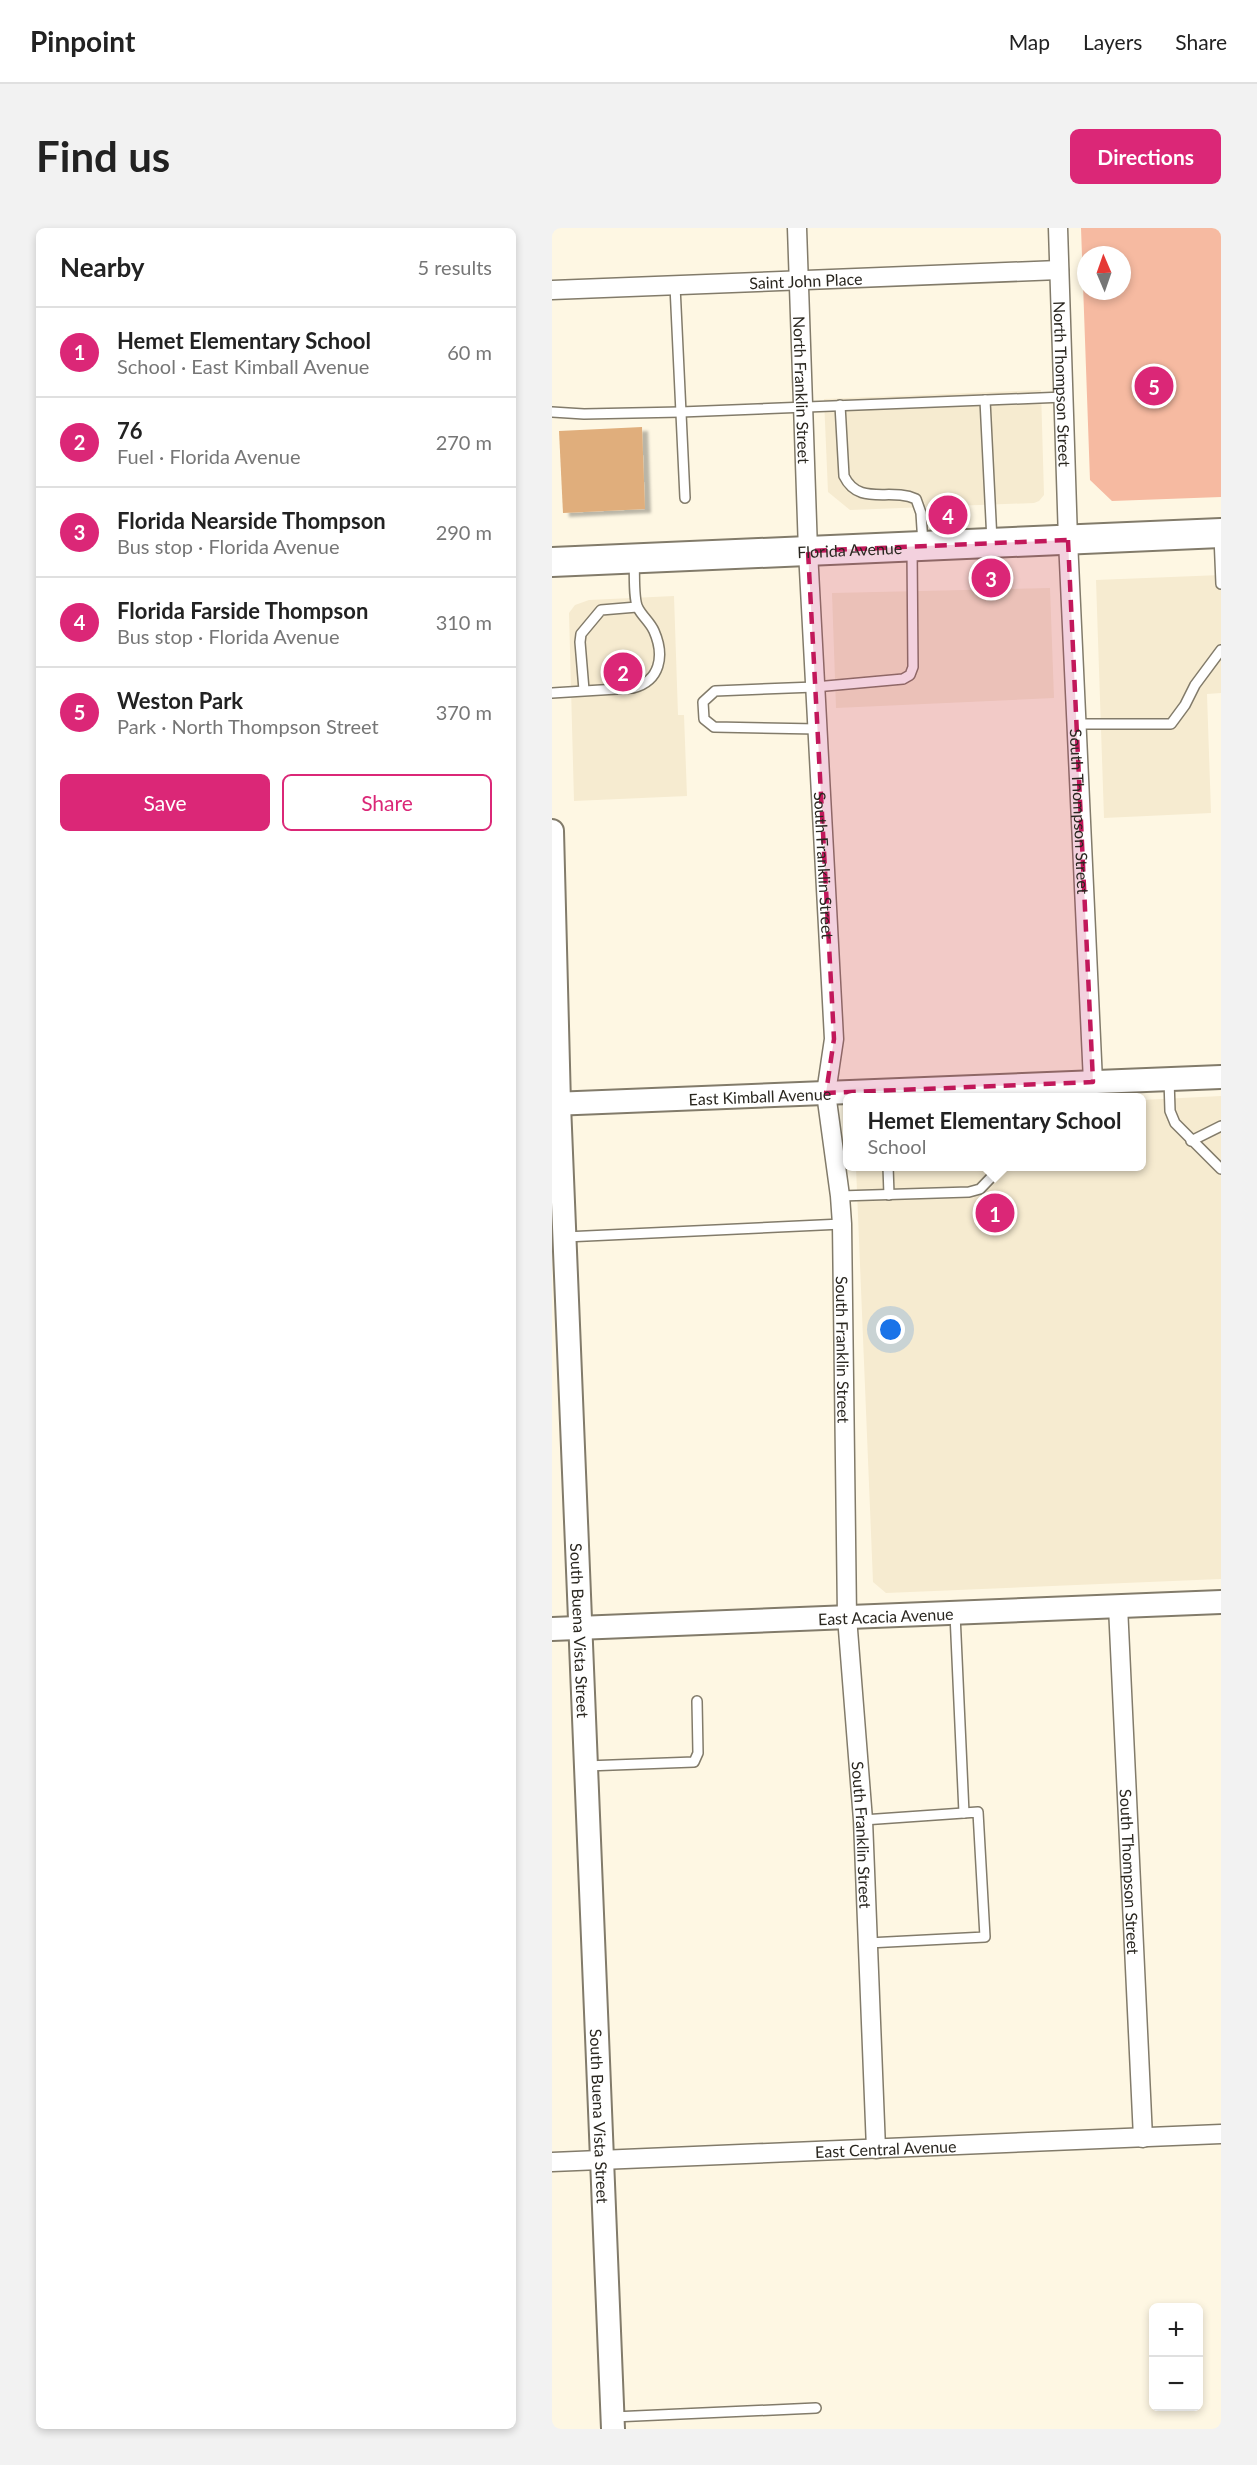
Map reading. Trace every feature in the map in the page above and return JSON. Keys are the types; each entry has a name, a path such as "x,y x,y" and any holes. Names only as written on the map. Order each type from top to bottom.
{"main road":[{"name":"Florida Avenue","path":"552,562 1220,533"}],"street":[{"name":"North Franklin Street","path":"797,228 808,551"},
{"name":"North Thompson Street","path":"1058,228 1068,540"},
{"name":"Saint John Place","path":"552,290 1059,270"},
{"name":"South Thompson Street","path":"1068,540 1093,1082"},
{"name":"South Franklin Street","path":"808,551 834,1039 826,1093 842,1224 847,1617 863,1820 876,2149"},
{"name":"South Buena Vista Street","path":"552,831 555,1104 564,1237 613,2423"},
{"name":"East Kimball Avenue","path":"555,1104 826,1093 1042,1091 1093,1082 1221,1077"},
{"name":"East Acacia Avenue","path":"552,1629 1221,1602"},
{"name":"South Thompson Street","path":"1118,1606 1143,2138"},
{"name":"East Central Avenue","path":"552,2162 1221,2134"}],"lane":[{"path":"675,286 685,498"},
{"path":"552,412 584,414 681,412 1064,397"},
{"path":"985,400 992,543"},
{"path":"818,729 714,728 704,719 702,702 715,691 815,687 903,680 910,675 913,667 917,546 921,513 916,499 907,495 856,492 849,486 844,476 840,405"},
{"path":"1220,533 1221,584"},
{"path":"552,693 633,688 652,679 658,668 659,651 655,633 637,607 634,558"},
{"path":"584,690 581,634 601,610 637,607"},
{"path":"1077,724 1171,724 1185,705 1195,685 1221,650"},
{"path":"1168,1079 1170,1111 1175,1123 1221,1169"},
{"path":"1191,1141 1221,1126"},
{"path":"888,1171 889,1195"},
{"path":"840,1196 969,1192 980,1189 998,1171"},
{"path":"564,1237 842,1224"},
{"path":"955,1613 964,1813"},
{"path":"586,1766 694,1762 699,1754 697,1701"},
{"path":"863,1820 978,1812 985,1937 868,1943"},
{"path":"613,2423 816,2408"}],"highlighted area":[{"path":"1068,540 1093,1082 826,1093 834,1039 808,551"}],"shaded area":[{"path":"1081,228 1221,228 1221,497 1112,501 1090,480 1084,300 1131,300 1131,246 1082,246"},
{"path":"1041,390 1044,495 1039,501 850,510 828,492 824,399"},
{"path":"1221,575 1221,693 1207,694 1211,813 1104,818 1096,580"},
{"path":"1050,588 1054,698 836,708 832,593"},
{"path":"674,596 678,715 684,715 687,796 574,801 569,613 575,605 589,600"},
{"path":"1221,1096 1221,1579 886,1593 873,1582 856,1171 1146,1171 1146,1100"}],"building":[{"path":"642,427 645,509 563,513 559,431"}],"place":[{"name":"Weston Park","path":"1154,386"},
{"name":"Florida Farside Thompson","path":"948,515"},
{"name":"Florida Nearside Thompson","path":"991,578"},
{"name":"76","path":"623,672"},
{"name":"Hemet Elementary School","path":"995,1213"}]}
